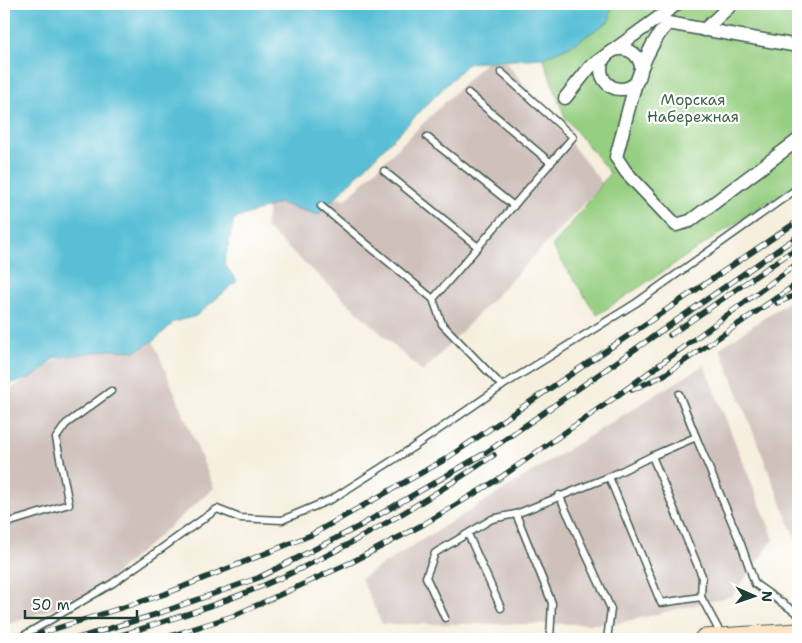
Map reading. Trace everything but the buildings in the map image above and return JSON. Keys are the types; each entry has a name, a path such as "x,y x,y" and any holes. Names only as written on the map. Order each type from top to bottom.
{"main road":[{"path":"704,639 798,632"}],"street":[{"path":"677,4 666,18 655,38 638,79 628,88 620,89 609,85 602,73 602,66 606,55 619,49 634,54 641,66 638,79 616,156 626,172 676,224 690,221 798,140"},
{"path":"704,30 732,4"},
{"path":"566,98 590,67 666,18 704,30 798,46"}],"lane":[{"path":"433,299 573,137 501,72"},
{"path":"468,93 551,163"},
{"path":"427,137 514,206"},
{"path":"384,171 478,247"},
{"path":"18,639 113,583 217,509 240,518 282,520 298,515 332,499 404,453 502,386 636,303 798,188"},
{"path":"321,206 433,299 442,324 502,386"},
{"path":"4,524 69,504 56,438 66,424 111,391"},
{"path":"679,394 741,544 755,584 798,614"},
{"path":"445,618 426,577 435,553 492,519 516,514 559,495 608,477 696,437"},
{"path":"652,456 702,576 701,597 724,639"},
{"path":"608,477 661,603 701,597"},
{"path":"559,495 611,609 607,639"},
{"path":"516,514 552,603 550,639"},
{"path":"468,534 501,608"}],"shaded area":[{"path":"497,51 603,184 423,372 265,227 269,204 292,192 346,199"},
{"path":"798,295 798,546 720,348"},
{"path":"152,338 214,488 91,595 4,626 4,393 86,342"},
{"path":"704,365 774,539 732,596 615,624 382,624 361,578"}],"green space":[{"name":"Морская Набережная","path":"612,4 798,4 798,182 597,315 552,246 610,173 565,117 543,58 576,43 609,21"}],"water":[{"path":"4,4 612,4 609,21 576,43 543,58 468,63 318,215 279,203 234,219 224,264 237,281 196,316 174,322 156,339 136,351 109,350 54,358 44,369 32,377 4,384"}],"railway":[{"path":"23,639 165,594 311,535 444,460 798,221"},
{"path":"75,639 157,614 258,578 358,527 487,452 798,236"},
{"path":"670,335 798,247"},
{"path":"161,639 233,616 352,562 424,524 497,480 614,398 798,263"},
{"path":"632,390 664,375 798,283"},
{"path":"777,303 798,294"},
{"path":"108,639 221,602 287,575 340,549 393,519 494,455"}]}
